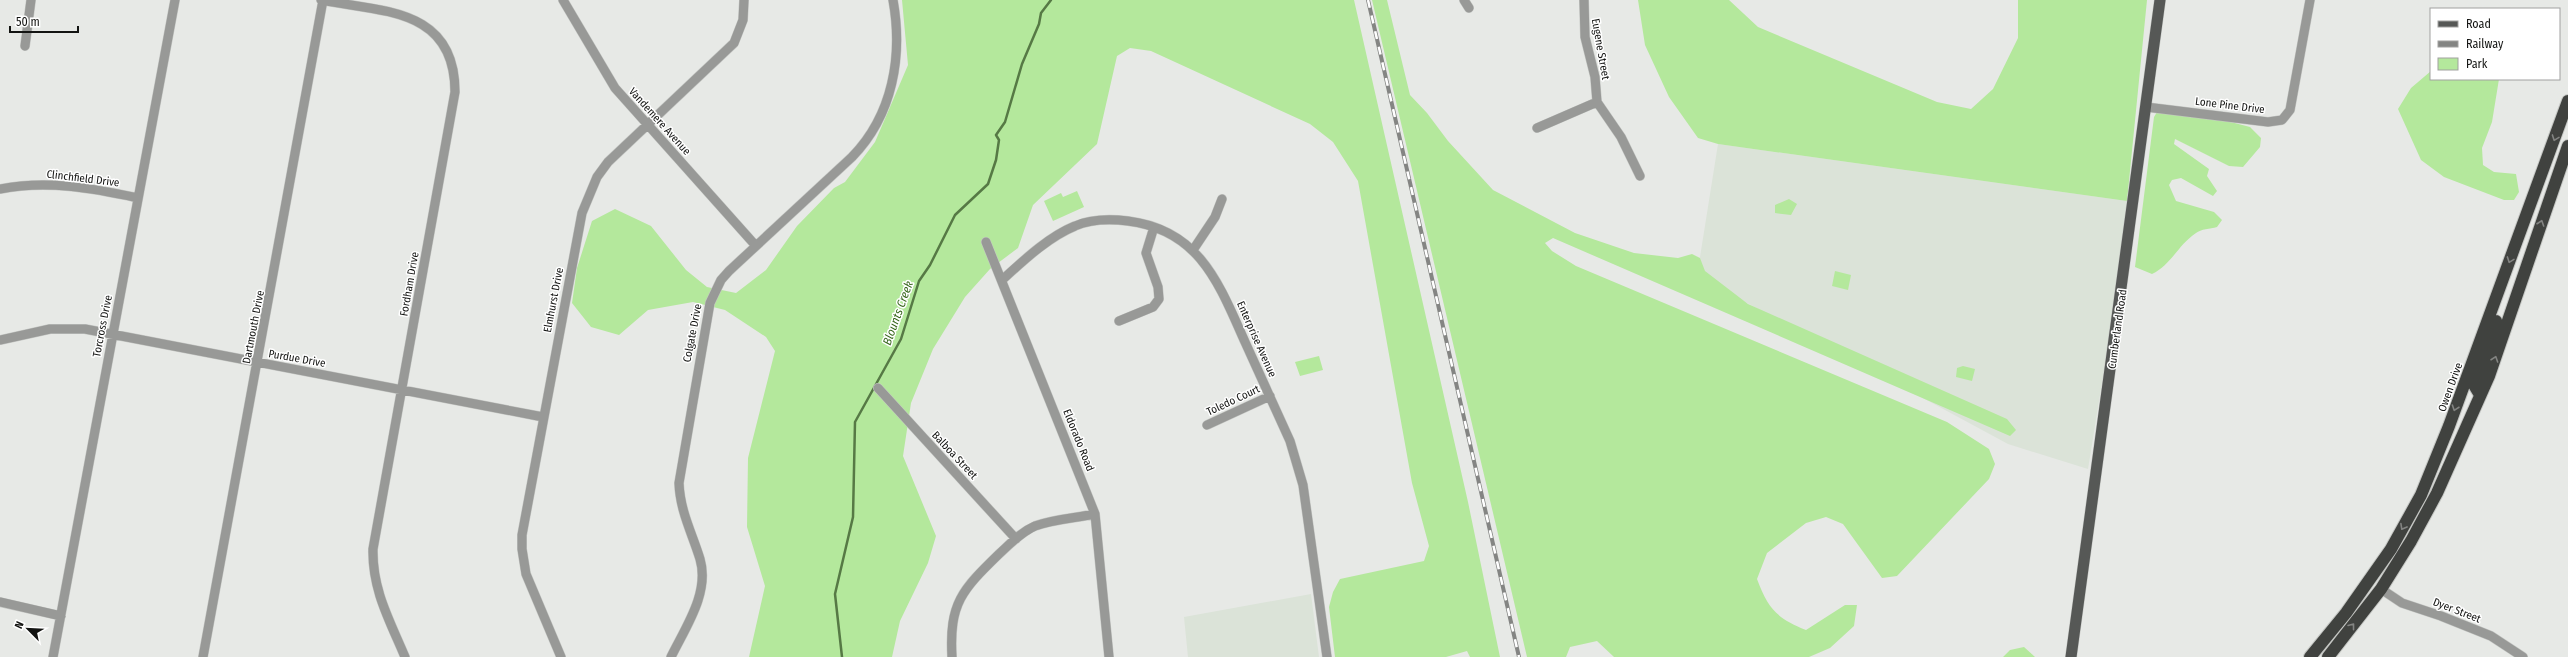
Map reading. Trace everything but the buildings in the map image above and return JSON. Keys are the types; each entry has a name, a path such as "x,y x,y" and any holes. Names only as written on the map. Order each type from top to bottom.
{"highway":[{"name":"Owen Drive","path":"2310,657 2346,614 2391,549 2431,474 2568,101"},
{"path":"2328,657 2381,589 2412,541 2437,493 2480,395 2568,146"},
{"path":"2480,395 2474,385 2507,288 2503,279"},
{"path":"2437,493 2442,470 2468,403 2462,390"}],"main road":[{"name":"Cumberland Road","path":"2071,657 2160,0"}],"street":[{"path":"25,46 31,0"},
{"name":"Torcross Drive","path":"53,657 175,0"},
{"name":"Dartmouth Drive","path":"203,657 258,363 323,0"},
{"name":"Fordham Drive","path":"323,0 390,12 419,21 437,34 444,44 453,65 455,92 374,549 373,566 379,598 405,657"},
{"name":"Vandemere Avenue","path":"563,0 602,69 615,88 756,246"},
{"name":"Elmhurst Drive","path":"561,657 526,574 522,549 543,417 578,229 588,195 608,162 734,43 743,20 744,0"},
{"name":"Colgate Drive","path":"671,657 698,600 702,582 700,560 682,512 679,483 708,308 721,280 852,157 879,120 887,101 896,59 898,38 893,0"},
{"path":"1464,0 1469,8"},
{"name":"Eugene Street","path":"1584,0 1585,37 1595,77 1597,102"},
{"name":"Lone Pine Drive","path":"2146,107 2268,122 2282,120 2290,110 2310,0"},
{"path":"1537,128 1597,102 1621,137 1640,176"},
{"name":"Clinchfield Drive","path":"0,189 36,184 59,185 138,198"},
{"path":"1193,250 1215,217 1222,199"},
{"name":"Enterprise Avenue","path":"1002,280 1061,233 1075,226 1109,220 1134,222 1154,227 1176,237 1193,250 1218,282 1290,441 1303,485 1327,657"},
{"path":"1119,321 1153,307 1159,299 1158,287 1146,253 1154,227"},
{"name":"Eldorado Road","path":"986,242 1095,514 1109,657"},
{"name":"Purdue Drive","path":"0,340 50,329 85,329 543,417"},
{"name":"Balboa Street","path":"878,388 1016,539"},
{"name":"Toledo Court","path":"1207,425 1270,396"},
{"path":"952,657 952,623 962,595 975,577 1016,539 1034,526 1095,514"},
{"name":"Dyer Street","path":"2381,589 2402,603 2441,616 2491,636 2523,657"},
{"path":"0,602 61,616"}],"shaded area":[{"path":"1718,144 2127,201 2111,327 2088,469 2008,444 1697,276"},
{"path":"1311,594 1319,657 1188,657 1184,617"}],"green space":[{"path":"902,0 1354,0 1468,502 1500,657 1470,657 1467,651 1446,657 1335,657 1329,607 1333,592 1340,579 1424,561 1429,546 1412,483 1358,181 1333,142 1310,124 1151,51 1130,48 1117,56 1097,144 1033,205 1018,248 990,269 965,297 933,349 911,403 903,456 936,536 928,563 900,621 892,657 749,657 765,586 747,527 748,458 775,351 766,337 725,310 693,302 648,310 619,335 591,327 572,303 577,268 592,221 615,209 651,226 686,270 707,287 736,293 766,270 797,226 834,188 845,182 875,142 908,65"},
{"path":"1372,0 1387,0 1410,95 1427,113 1448,141 1493,190 1575,233 1634,253 1678,258 1692,254 1700,258 1705,271 1748,304 2007,419 2016,430 2010,436 1553,238 1545,243 1552,251 1576,266 1947,422 1989,449 1995,464 1989,479 1897,576 1882,578 1843,524 1826,517 1806,523 1767,553 1757,579 1769,605 1787,621 1806,630 1845,605 1857,605 1854,626 1830,648 1809,657 1614,657 1597,641 1570,647 1566,657 1527,657"},
{"path":"1638,0 1729,0 1758,27 1937,102 1971,109 1993,89 2018,38 2018,0 2147,0 2127,201 1718,144 1698,138 1669,97 1645,45"},
{"path":"2430,72 2430,80 2499,80 2492,122 2482,148 2483,165 2494,172 2516,174 2519,192 2514,200 2504,200 2444,177 2421,160 2398,109 2411,88"},
{"path":"2157,112 2223,120 2250,127 2261,138 2260,147 2243,167 2229,166 2175,139 2174,144 2209,169 2207,176 2217,191 2213,196 2181,178 2172,180 2169,185 2176,201 2214,212 2222,220 2217,227 2196,233 2184,243 2170,260 2152,274 2135,267 2154,117"},
{"path":"1077,191 1084,207 1053,221 1044,201 1061,193 1063,197"},
{"path":"1789,199 1797,204 1791,215 1775,213 1775,205"},
{"path":"1835,271 1851,275 1848,290 1832,286"},
{"path":"1319,356 1323,370 1300,376 1295,362"},
{"path":"1963,366 1975,369 1972,381 1956,377 1957,368"},
{"path":"2024,647 2035,657 2003,657 2010,650"}],"waterway":[{"name":"Blounts Creek","path":"842,657 835,594 853,517 855,422 901,339 919,281 930,265 955,215 988,184 996,160 999,140 996,135 1005,122 1022,64 1039,24 1041,13 1051,0"}],"railway":[{"path":"1368,0 1519,657"}]}
